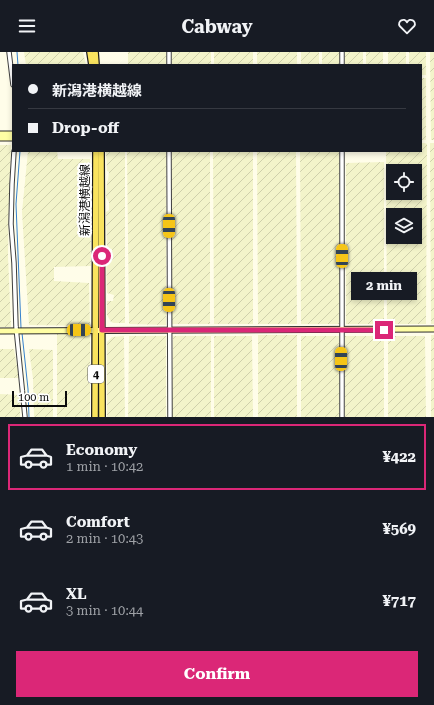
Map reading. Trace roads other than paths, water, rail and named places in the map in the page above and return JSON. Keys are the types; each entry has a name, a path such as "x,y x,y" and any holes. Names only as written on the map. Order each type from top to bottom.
{"main road":[{"path":"90,52 92,64"},
{"path":"94,52 96,64"},
{"name":"新潟港横越線","path":"96,152 102,417"},
{"name":"新潟港横越線","path":"96,417 99,330 101,152"}],"street":[{"path":"9,52 12,77"},
{"path":"169,52 169,64"},
{"path":"342,52 342,64"},
{"path":"0,134 12,134"},
{"path":"0,138 12,138"},
{"path":"14,152 11,224 17,331 25,417"},
{"path":"169,152 170,417"},
{"path":"342,152 342,417"},
{"path":"0,331 434,329"}],"waterway":[{"path":"17,52 18,64"},
{"path":"20,152 16,204 21,328"},
{"path":"22,333 28,389 29,417"}]}
